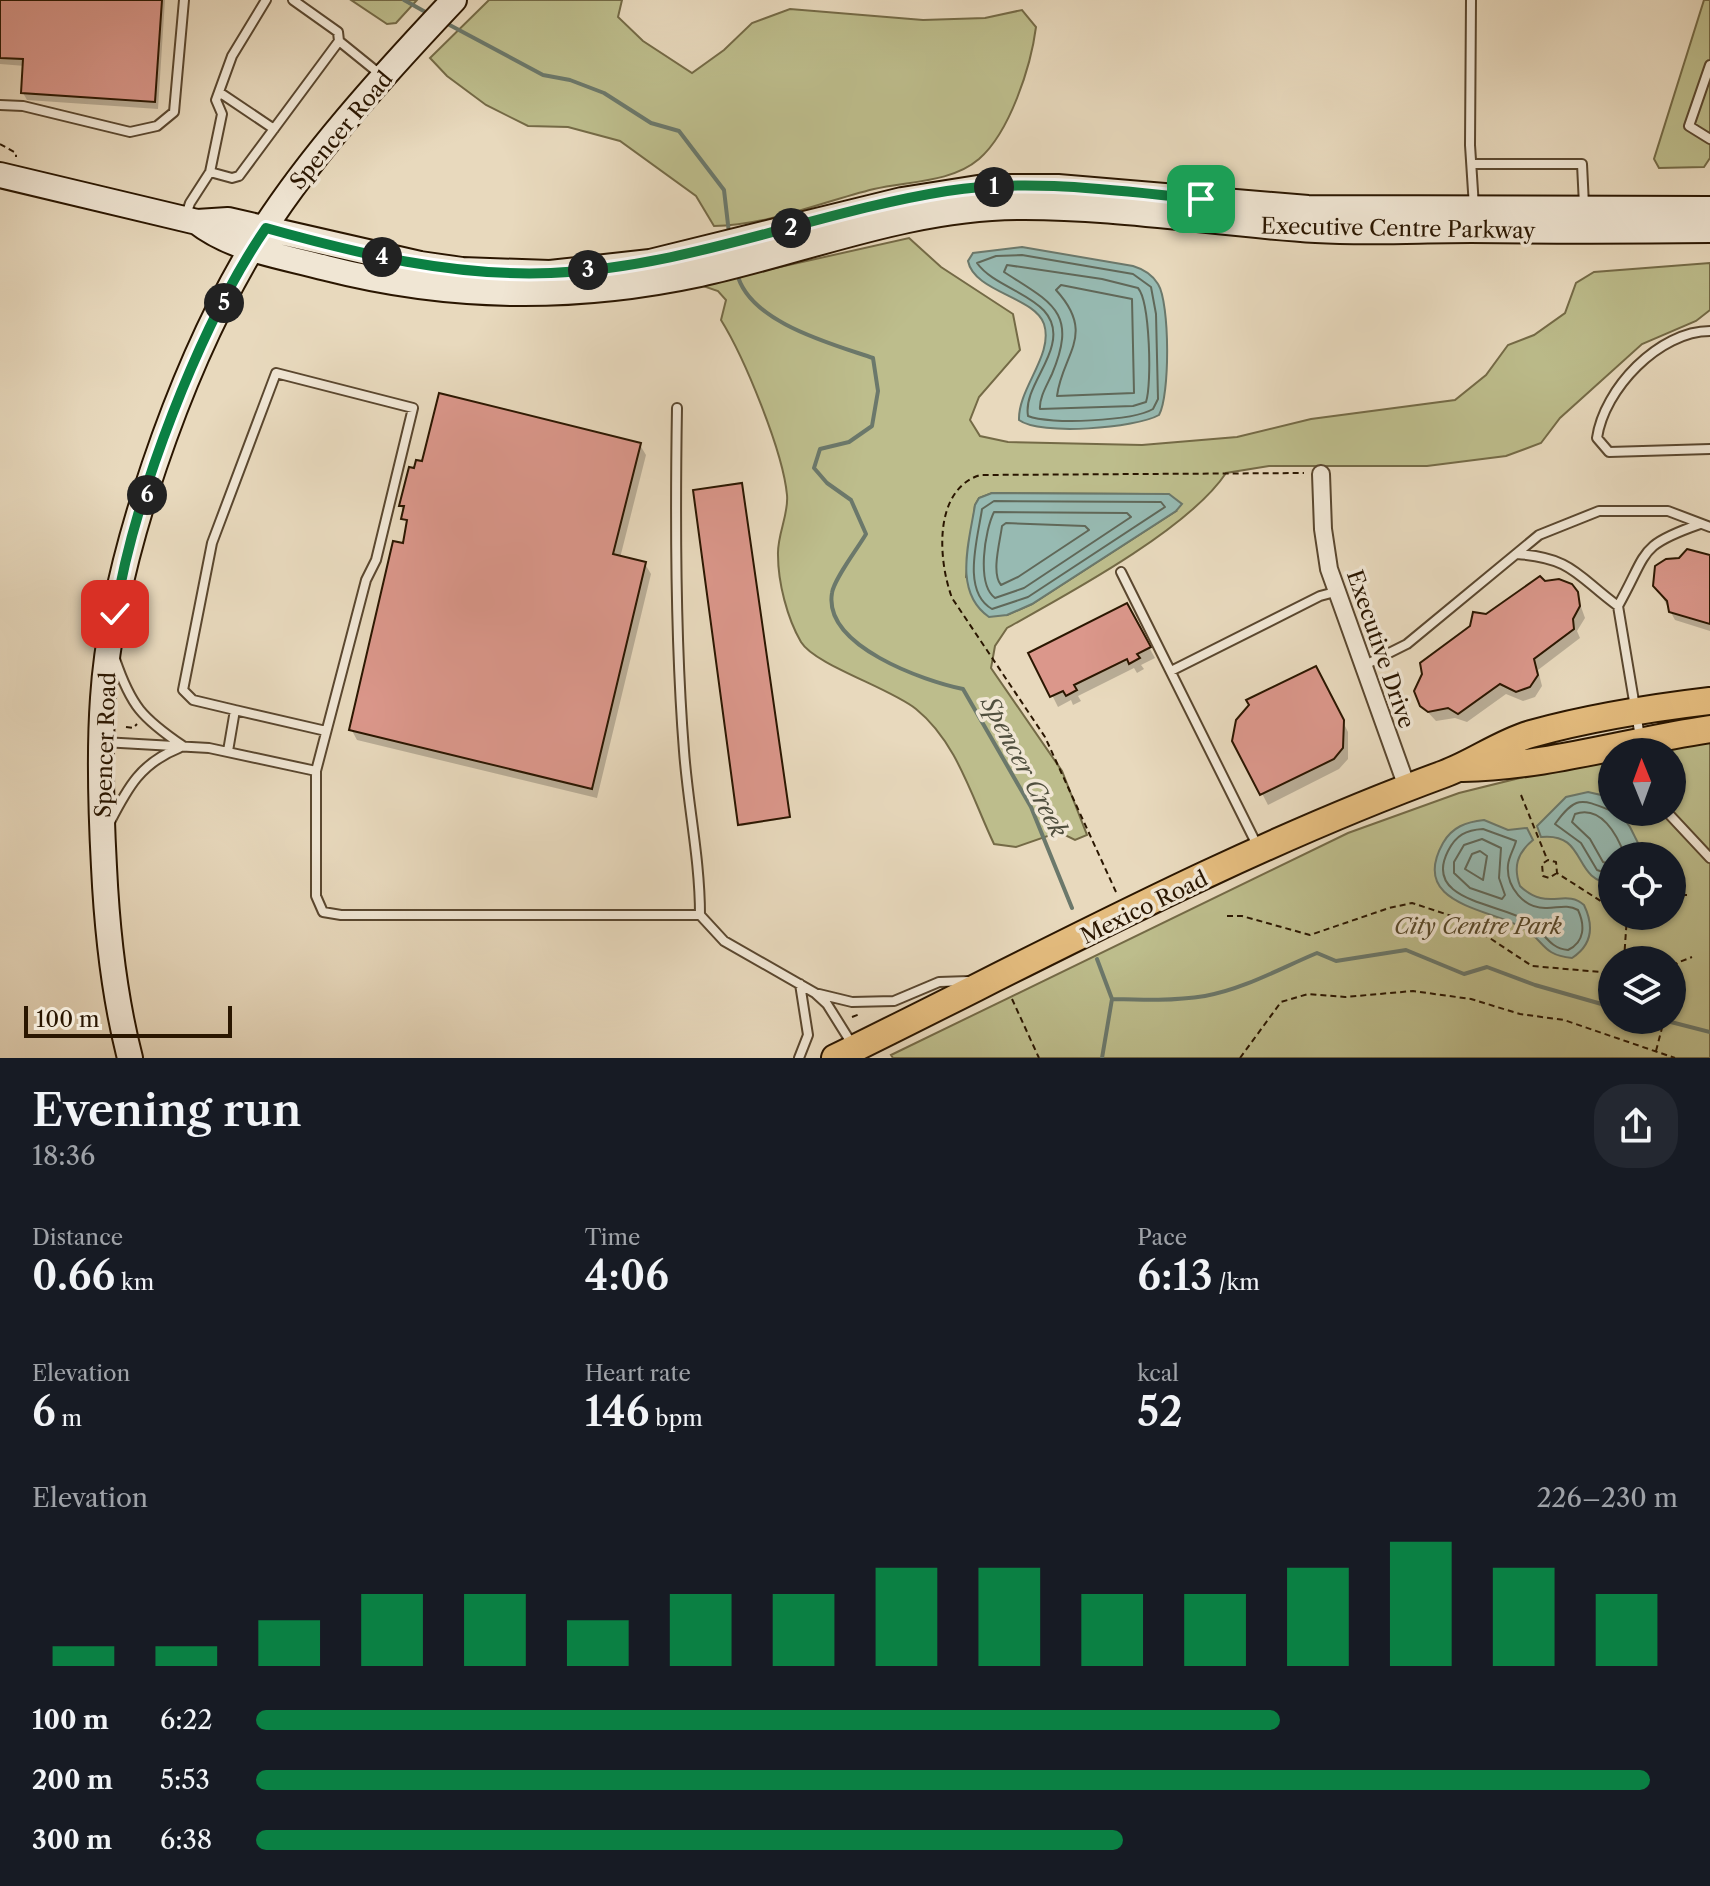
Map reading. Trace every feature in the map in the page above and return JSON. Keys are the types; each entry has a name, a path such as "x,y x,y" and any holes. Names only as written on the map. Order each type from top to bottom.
{"main road":[{"name":"Mexico Road","path":"850,1055 993,980 1260,851 1346,810 1460,768 1505,742 1532,733 1635,712 1710,701"},
{"name":"Mexico Road","path":"1673,738 1710,729"},
{"name":"Mexico Road","path":"1460,768 1513,767 1598,753"}],"street":[{"name":"Spencer Road","path":"130,1058 110,948 102,837 103,696 120,583 153,475 196,359 252,248 292,189 413,44 454,0"},
{"name":"Executive Centre Parkway","path":"8,167 56,185 191,221 228,220 359,253 462,270 550,273 699,262"},
{"name":"Executive Centre Parkway","path":"191,221 219,239 252,248 398,284 484,295 595,290 772,244 914,218 1014,207 1099,209 1313,230 1585,210 1710,209"},
{"name":"Executive Centre Parkway","path":"1474,220 1710,230"},
{"name":"Executive Drive","path":"1321,474 1323,529 1335,592 1407,787"}],"lane":[{"path":"0,105 23,106 130,132 157,126 174,112 184,0"},
{"path":"191,221 190,203 210,172 222,114 216,100 232,56 266,0"},
{"path":"210,172 232,178 239,176 339,41 338,32 293,0"},
{"path":"1471,0 1470,145 1474,164 1474,220"},
{"path":"339,41 384,78"},
{"path":"1710,65 1689,126 1710,139"},
{"path":"219,92 274,129"},
{"path":"1474,164 1582,164 1585,210"},
{"path":"1710,331 1690,331 1666,342 1633,373 1600,417 1597,438 1609,452 1710,449"},
{"path":"326,731 193,700 183,690 212,543 276,373 413,408 376,560 366,580 316,771 316,896 323,912 341,915 700,915"},
{"path":"677,408 674,539 684,753 700,864 700,915 724,941 815,993 837,1017 850,1055"},
{"path":"1362,666 1407,644 1539,535 1599,511 1668,511 1706,525"},
{"path":"1640,738 1618,606 1651,546 1667,534 1706,525"},
{"path":"1517,554 1539,555 1573,567 1618,606"},
{"path":"1121,572 1260,851"},
{"path":"1171,671 1320,596 1335,592"},
{"path":"110,646 129,698 156,727 184,746"},
{"path":"228,751 235,710"},
{"path":"102,742 228,751 316,771"},
{"path":"102,837 138,772 156,757 184,746"},
{"path":"1680,826 1710,858"},
{"path":"815,993 852,1002 894,1001 939,982 993,980"},
{"path":"799,1058 808,1035 800,984"}],"path":[{"path":"0,144 16,153 8,167"},
{"path":"1116,892 1045,737 952,598 943,573 942,545 956,489 965,480 980,475 1284,471 1321,474"},
{"path":"126,727 133,728 138,723"},
{"path":"1521,795 1548,860"},
{"path":"1548,860 1556,862 1557,873"},
{"path":"1548,860 1540,870 1543,876 1549,878 1557,873"},
{"path":"1557,873 1598,899"},
{"path":"1227,916 1242,916 1310,935 1412,903 1461,919 1532,966 1598,972"},
{"path":"1686,959 1692,957"},
{"path":"1240,1058 1281,1002 1308,994 1345,997 1394,991 1490,1003 1520,1014 1573,1023 1675,1058"},
{"path":"1012,999 1039,1058"},
{"path":"860,1014 862,1021"},
{"path":"1656,1052 1660,1034"}],"green space":[{"path":"351,0 417,0 396,23 387,24"},
{"path":"489,0 622,0 618,17 643,41 692,73 724,50 752,23 790,9 923,20 985,18 1022,10 1036,27 1024,79 1009,116 990,147 968,167 942,177 874,189 755,222 714,226 696,196 620,141 568,127 528,126 486,105 447,76 430,58"},
{"path":"1704,0 1710,0 1710,158 1704,167 1659,168 1654,159"},
{"path":"909,238 941,267 1013,314 1020,350 979,397 970,420 980,436 1008,442 1142,445 1237,437 1311,419 1455,400 1486,375 1508,345 1534,335 1565,313 1576,283 1594,272 1710,263 1710,310 1696,321 1642,344 1560,418 1541,443 1506,456 1427,466 1269,466 1226,473 1185,516 1157,538 1007,628 995,646 991,668 1062,771 1087,835 1075,840 1059,832 1016,847 994,844 953,754 930,722 904,701 821,659 801,642 784,600 778,566 787,495 778,454 751,380 721,320 726,300 718,291 700,285","holes":["992,493 1144,494 1176,511 1032,604 1007,615 966,577 975,505 979,498"]},
{"name":"City Centre Park","path":"1710,739 1710,1058 893,1058 891,1055 1348,833 1459,793 1598,758 1598,826 1686,826 1686,743"}],"water":[{"path":"1022,247 1133,266 1156,280 1165,310 1167,350 1165,389 1159,415 1130,424 1066,429 1030,425 1019,420 1024,396 1044,348 1044,324 1029,307 981,280 968,261 973,253"},
{"path":"992,493 1169,494 1182,504 1176,511 1032,604 1007,615 989,617 978,607 971,594 966,566 975,505 979,498"},
{"path":"1588,792 1598,794 1598,826 1629,826 1638,842 1598,842 1598,880 1566,842 1541,837 1537,826 1566,797"},
{"path":"1484,820 1508,830 1527,828 1533,840 1518,861 1520,886 1539,898 1577,900 1584,905 1589,934 1584,947 1572,958 1554,954 1521,927 1456,901 1436,879 1435,863 1451,833 1460,826"}],"building":[{"path":"0,0 162,0 155,102 21,93 23,59 0,58"},
{"path":"439,393 641,443 613,554 646,562 592,789 349,730 393,541 403,543 407,520 401,519 404,506 399,506 409,467 414,468 416,460 422,461"},
{"path":"742,483 790,817 738,825 693,490"},
{"path":"1687,549 1710,555 1710,624 1669,612 1667,601 1653,586 1655,566 1666,559 1679,558"},
{"path":"1540,576 1545,581 1559,579 1572,584 1578,592 1580,606 1573,619 1574,629 1534,659 1538,675 1530,687 1516,692 1500,684 1458,714 1448,708 1428,712 1420,706 1414,691 1422,674 1420,663 1470,626 1473,612 1486,614"},
{"path":"1127,603 1151,647 1137,654 1140,658 1129,664 1127,659 1074,685 1077,690 1066,696 1063,691 1050,697 1028,653"},
{"path":"1316,666 1344,720 1343,748 1334,759 1260,795 1232,741 1236,720 1249,705 1246,700"}],"waterway":[{"name":"Spencer Creek","path":"404,0 429,14"},
{"name":"Spencer Creek","path":"444,22 543,75 570,80 604,93 651,123 679,131 724,190 729,233"},
{"name":"Spencer Creek","path":"737,273 744,290 774,318 815,338 873,358 878,391 872,426 849,442 820,449 814,468 827,483 851,500 866,534 834,587 833,612 843,629 859,645 880,658 925,678 963,689 1031,807 1072,908"},
{"path":"1112,999 1205,996 1248,983 1317,953 1336,961 1406,950 1464,974 1487,967 1598,1003"},
{"name":"Spencer Creek","path":"1097,959 1112,999 1102,1058"},
{"path":"1686,1026 1710,1032"}],"route":[{"path":"115,614 120,583 153,475 196,359 252,248 266,228 359,253 420,264 462,270 550,273 650,262 948,191 984,187 1058,187 1201,199"}]}
